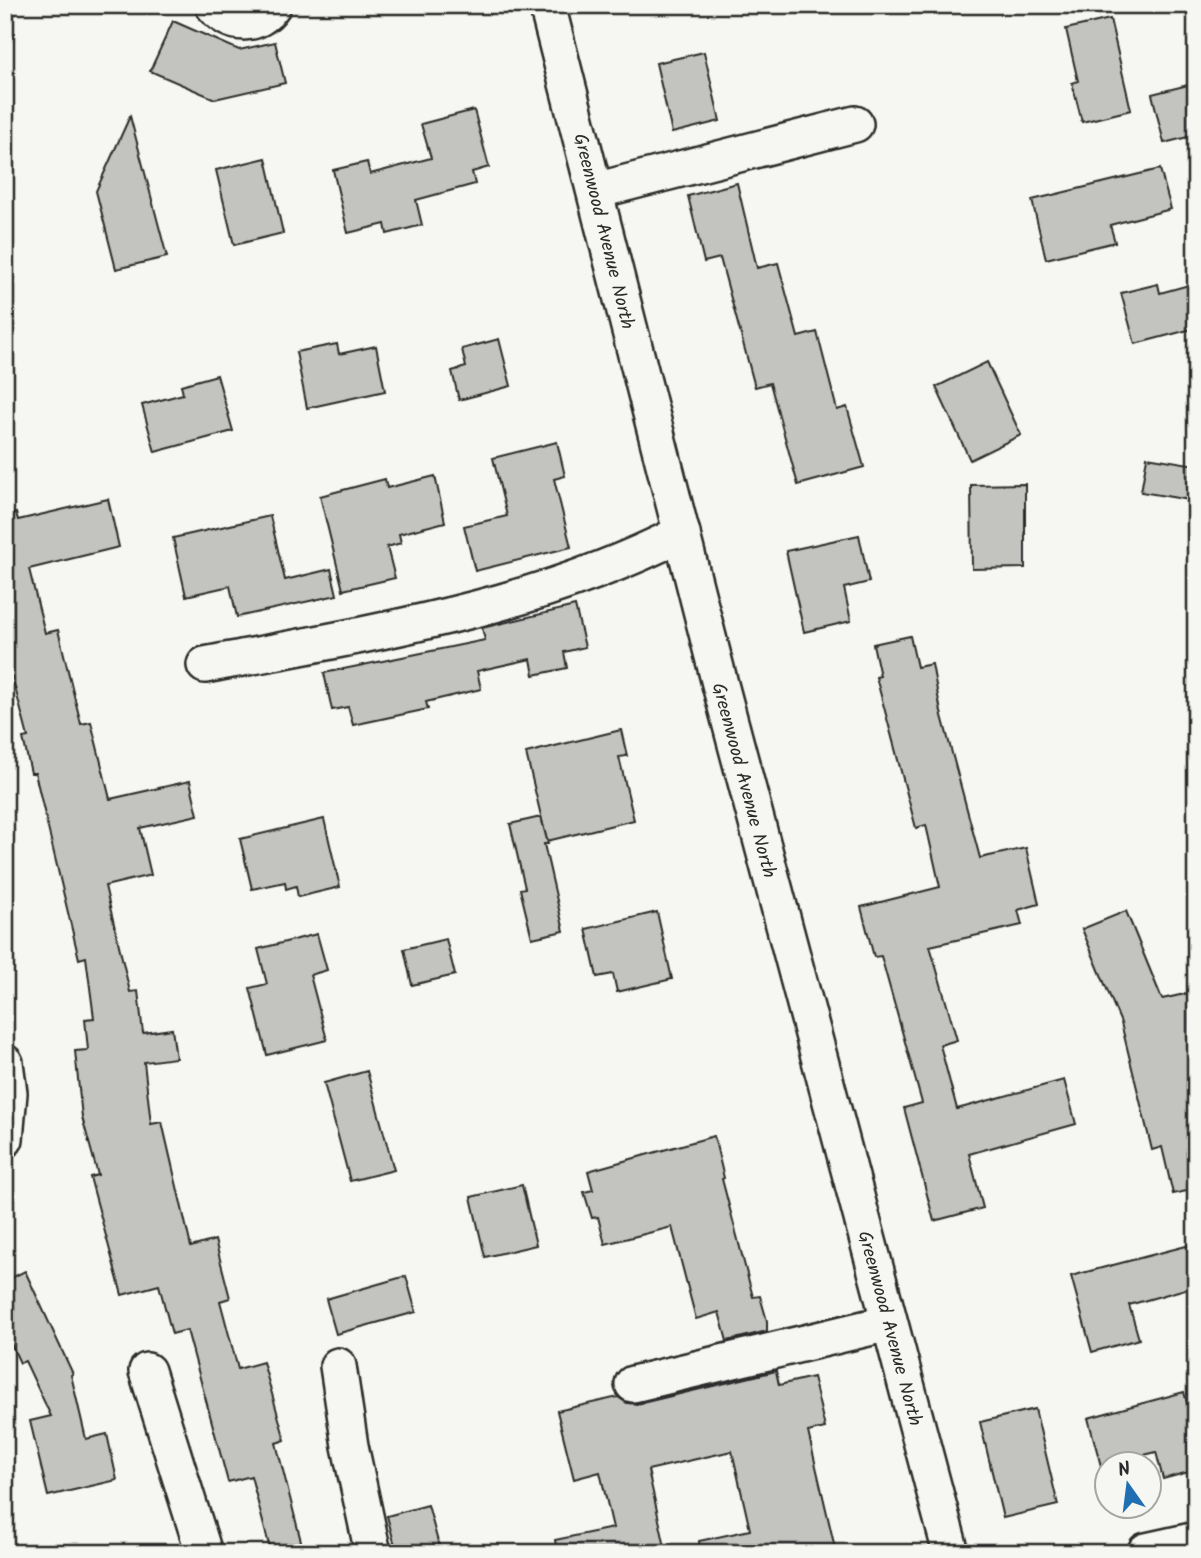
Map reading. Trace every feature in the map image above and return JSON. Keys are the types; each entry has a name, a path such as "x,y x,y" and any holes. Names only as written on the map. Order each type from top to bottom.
{"street":[{"path":"214,5 227,19 248,23 260,19 273,5"},
{"name":"Greenwood Avenue North","path":"547,5 682,533 951,1553"},
{"path":"595,191 855,124"},
{"path":"205,665 430,620 558,584 634,557 682,533"},
{"path":"5,1063 9,1093 5,1139"},
{"path":"633,1384 889,1323"},
{"path":"338,1366 350,1447 373,1553"},
{"path":"147,1371 204,1553"},
{"path":"1146,1551 1196,1540"}],"building":[{"path":"1110,19 1131,110 1082,122 1072,83 1078,81 1066,29"},
{"path":"173,21 239,50 275,42 285,83 215,99 150,71"},
{"path":"704,52 720,121 672,133 656,63"},
{"path":"1196,83 1196,135 1164,143 1152,94"},
{"path":"474,110 489,167 472,172 475,184 416,200 422,225 387,234 385,224 348,233 333,170 367,162 370,174 431,158 421,124"},
{"path":"130,116 167,257 116,269 96,191"},
{"path":"266,158 283,233 234,245 216,170"},
{"path":"1160,169 1171,209 1110,225 1115,242 1046,259 1032,200"},
{"path":"737,183 757,268 778,263 798,337 817,332 837,410 847,407 864,467 798,485 770,383 755,387 720,258 704,262 688,196"},
{"path":"1196,283 1196,328 1135,344 1121,293 1158,284 1160,293"},
{"path":"499,339 511,386 459,400 452,371 466,367 462,349"},
{"path":"337,344 339,354 376,346 385,391 307,408 296,352"},
{"path":"987,362 1021,435 970,460 936,387"},
{"path":"217,375 233,431 155,452 142,405 183,394 181,385"},
{"path":"557,442 565,476 554,479 571,547 475,571 464,526 507,516 493,458"},
{"path":"1147,457 1196,465 1196,501 1141,492"},
{"path":"435,476 445,522 399,534 401,543 387,547 395,578 343,590 320,496 385,479 387,488"},
{"path":"1025,484 1025,568 972,569 971,485"},
{"path":"108,499 119,547 29,569 45,633 58,630 81,724 91,722 110,799 190,781 198,815 140,828 151,875 105,886 130,992 138,991 143,1033 172,1029 176,1058 144,1062 151,1124 162,1122 191,1247 215,1240 230,1298 220,1301 238,1369 263,1362 285,1440 276,1443 304,1553 271,1553 251,1476 228,1482 187,1330 172,1334 159,1285 122,1295 90,1177 98,1175 82,1117 75,1051 88,1050 85,1019 94,1018 86,957 79,959 35,773 31,773 23,738 28,737 12,676 5,677 5,515 16,513 18,520"},
{"path":"270,516 285,580 331,569 337,595 237,617 230,586 186,596 173,538"},
{"path":"859,535 869,582 844,588 851,621 804,632 786,551"},
{"path":"575,606 585,647 564,652 567,668 534,675 531,659 477,671 481,689 426,702 428,709 353,725 348,707 332,710 324,673 485,640 482,628"},
{"path":"910,636 917,667 932,664 941,712 980,858 1026,848 1039,904 1018,910 1022,925 930,946 957,1040 940,1045 957,1109 1064,1080 1076,1124 969,1154 983,1208 934,1221 904,1108 922,1103 881,956 874,957 861,907 940,887 926,825 916,828 876,677 880,676 873,644"},
{"path":"621,730 627,756 619,757 634,820 547,841 526,753"},
{"path":"541,817 548,844 544,844 564,931 532,938 520,889 525,888 510,824"},
{"path":"324,819 340,887 298,897 296,886 286,889 285,882 252,889 240,839"},
{"path":"1126,911 1162,999 1189,993 1196,1022 1196,1189 1173,1194 1162,1147 1152,1150 1121,1023 1082,929"},
{"path":"657,912 672,979 617,992 613,974 597,977 586,929"},
{"path":"317,934 327,970 310,975 327,1040 267,1055 250,988 267,984 258,949"},
{"path":"446,939 455,975 412,985 404,949"},
{"path":"367,1071 394,1170 350,1181 324,1083"},
{"path":"714,1136 724,1178 722,1179 753,1297 760,1296 767,1321 767,1331 727,1341 719,1312 696,1319 672,1227 605,1244 598,1217 592,1218 584,1192 593,1190 588,1171"},
{"path":"522,1185 536,1245 485,1257 471,1197"},
{"path":"1190,1245 1196,1265 1196,1286 1129,1305 1139,1339 1092,1352 1071,1276"},
{"path":"25,1271 73,1374 71,1375 86,1439 107,1434 117,1480 48,1496 30,1421 51,1416 25,1361 20,1363 5,1331 5,1281"},
{"path":"406,1276 416,1312 336,1334 326,1299"},
{"path":"776,1371 779,1385 813,1377 825,1428 808,1432 835,1548 815,1553 700,1553 699,1541 750,1530 732,1451 648,1470 665,1547 640,1553 557,1553 555,1540 613,1528 600,1472 574,1479 557,1411 618,1397 627,1403 638,1404"},
{"path":"1184,1392 1196,1435 1196,1470 1163,1479 1162,1450 1097,1450 1088,1418"},
{"path":"1035,1409 1058,1505 1003,1518 980,1422"},
{"path":"428,1505 441,1553 397,1553 387,1516"}]}
